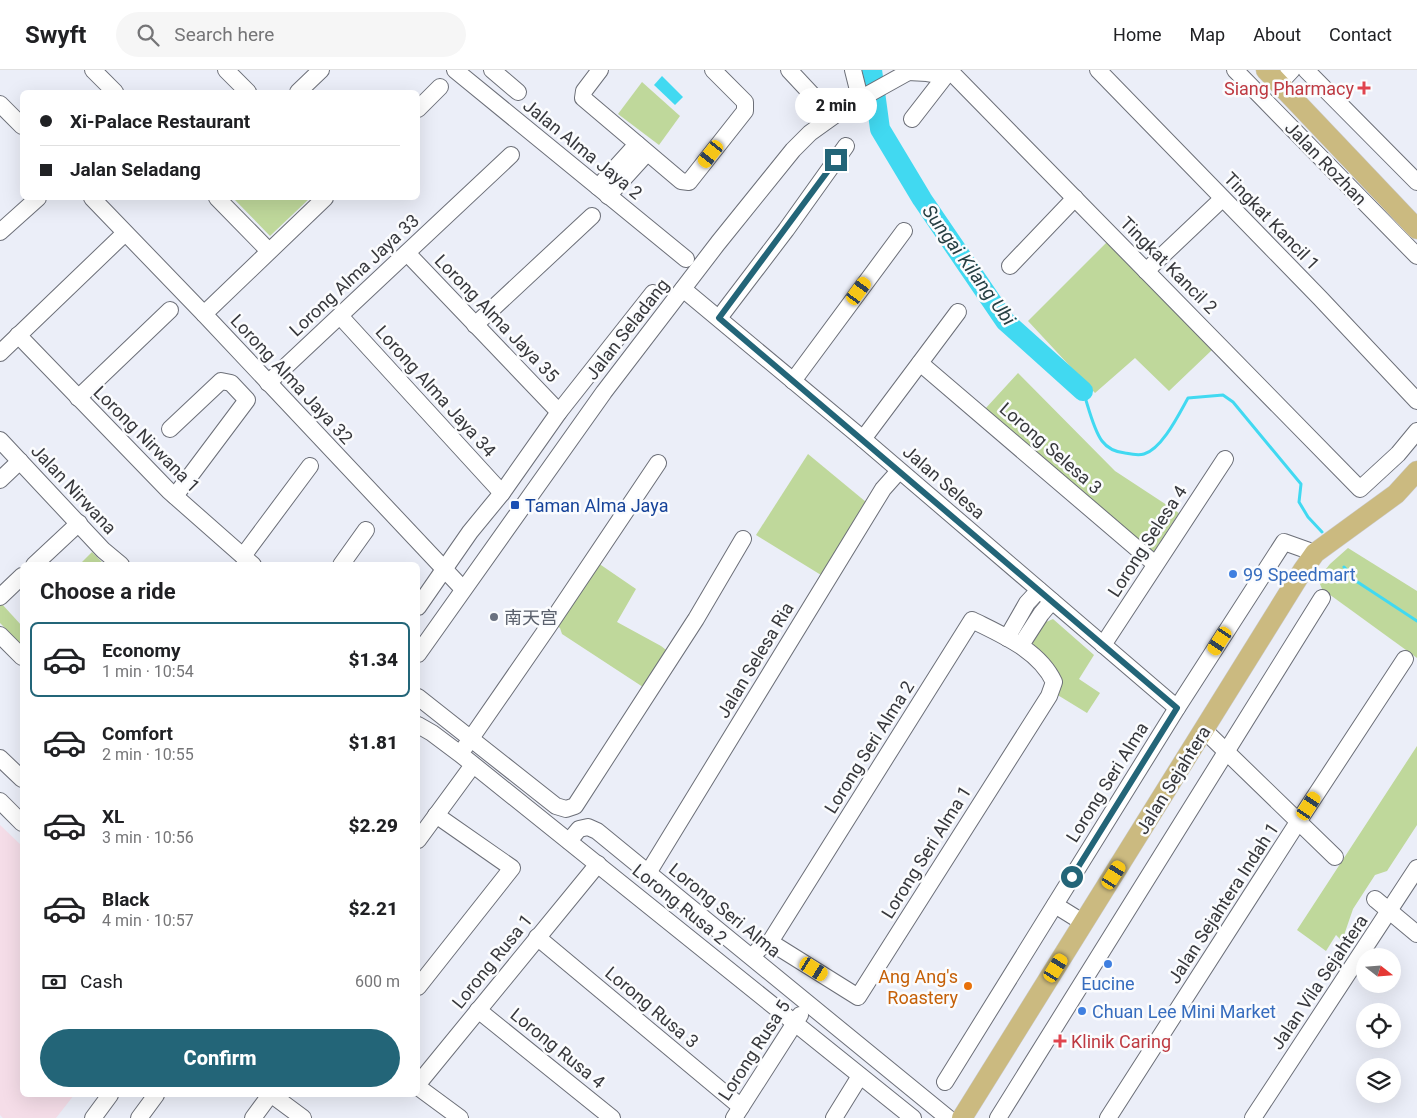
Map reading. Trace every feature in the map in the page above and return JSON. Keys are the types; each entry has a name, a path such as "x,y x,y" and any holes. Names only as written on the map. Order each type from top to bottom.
{"main road":[{"name":"Jalan Rozhan","path":"1281,79 1417,229"},
{"name":"Jalan Sejahtera","path":"962,1118 1303,570 1318,551 1396,494 1417,471"}],"street":[{"path":"93,70 113,90"},
{"path":"226,70 246,90"},
{"path":"300,90 321,70"},
{"name":"Jalan Alma Jaya 2","path":"455,70 686,260"},
{"path":"492,70 518,92"},
{"path":"600,70 584,91 583,98 681,182 689,182 745,111 745,102 713,70"},
{"path":"789,70 832,116"},
{"path":"853,70 864,97"},
{"name":"Tingkat Kancil 1","path":"1098,70 1320,298 1417,401"},
{"name":"Jalan Rozhan","path":"1235,70 1417,256"},
{"path":"1306,70 1417,182"},
{"path":"907,73 948,72"},
{"path":"912,119 948,72"},
{"name":"Tingkat Kancil 2","path":"948,72 1075,198 1360,489 1398,454 1417,431"},
{"name":"Jalan Seladang","path":"420,651 604,392 718,243 793,150 810,133 832,116 907,73"},
{"path":"1270,106 1281,79"},
{"path":"420,107 440,87"},
{"path":"2,110 20,124"},
{"path":"719,318 786,230 846,146"},
{"path":"603,192 642,148"},
{"name":"Lorong Alma Jaya 33","path":"268,383 512,155"},
{"path":"1010,266 1075,198"},
{"path":"1146,271 1222,199"},
{"path":"0,232 36,200"},
{"name":"Lorong Alma Jaya 32","path":"94,200 463,589"},
{"path":"219,200 269,251"},
{"path":"204,314 323,200"},
{"path":"475,325 592,216"},
{"path":"793,381 904,231"},
{"path":"0,352 125,233"},
{"path":"670,305 679,286 686,260 718,243"},
{"name":"Lorong Alma Jaya 35","path":"407,253 559,412"},
{"name":"Jalan Selesa","path":"683,289 1177,708"},
{"name":"Jalan Seladang","path":"420,605 470,532 502,493 559,412 653,292"},
{"path":"78,398 170,310"},
{"path":"862,439 958,312"},
{"name":"Lorong Alma Jaya 34","path":"340,316 502,493"},
{"name":"Lorong Nirwana 1","path":"18,335 175,496 248,560"},
{"name":"Lorong Selesa 3","path":"920,363 1156,564"},
{"path":"170,430 221,381 231,383 247,400 175,496"},
{"name":"Jalan Nirwana","path":"0,440 103,550 117,562"},
{"name":"Lorong Selesa 4","path":"1103,645 1224,459"},
{"path":"0,480 20,461"},
{"path":"460,754 658,463"},
{"path":"248,560 310,466"},
{"name":"Jalan Selesa Ria","path":"648,872 883,489 899,471"},
{"path":"37,562 79,524"},
{"path":"343,562 366,530"},
{"path":"422,700 556,806 566,809 575,806 696,619 743,539"},
{"name":"Jalan Sejahtera","path":"1177,708 1284,542 1318,551"},
{"path":"0,597 20,578"},
{"path":"1014,641 1027,603 1039,590"},
{"path":"998,1118 1322,598"},
{"path":"1014,641 1052,601"},
{"name":"Lorong Seri Alma 2","path":"770,942 972,620 1014,641"},
{"path":"0,635 20,655"},
{"name":"Lorong Seri Alma 1","path":"770,942 858,997 1049,696 1054,682 1048,671 1014,641"},
{"name":"Jalan Sejahtera Indah 1","path":"1108,1118 1405,659"},
{"name":"Lorong Seri Alma","path":"945,1082 1177,708"},
{"name":"Lorong Rusa 2","path":"420,725 460,754 913,1118"},
{"path":"1204,730 1335,857"},
{"path":"0,758 20,777"},
{"path":"420,837 473,765"},
{"path":"0,801 20,821"},
{"path":"544,821 556,806"},
{"path":"420,984 512,868 436,815"},
{"name":"Lorong Seri Alma","path":"569,841 579,829 588,827 597,831 948,1118"},
{"name":"Lorong Rusa 1","path":"420,1082 598,864"},
{"name":"Jalan Vila Sejahtera","path":"1253,1118 1390,912 1417,868"},
{"path":"1375,899 1417,934"},
{"path":"1055,905 1084,924"},
{"name":"Lorong Rusa 3","path":"537,938 738,1112"},
{"path":"752,957 759,949 770,942"},
{"name":"Lorong Rusa 5","path":"738,1112 807,1003"},
{"name":"Lorong Rusa 4","path":"478,1010 612,1118"},
{"path":"834,1118 860,1076"},
{"path":"420,1087 460,1118"},
{"path":"93,1118 109,1097"},
{"path":"140,1118 155,1097"},
{"path":"254,1118 270,1097"},
{"path":"275,1097 304,1118"}],"shaded area":[{"path":"0,825 20,844 20,1097 72,1097 56,1118 3,1118 0,1115"}],"green space":[{"path":"642,82 680,116 659,145 618,114"},
{"path":"235,200 308,200 270,236"},
{"path":"1107,242 1213,349 1169,391 1135,358 1095,393 1028,321"},
{"path":"1018,373 1115,471 1179,513 1153,553 985,409"},
{"path":"808,454 866,502 821,575 756,535"},
{"path":"1348,548 1417,591 1417,658 1322,589 1318,579 1330,564"},
{"path":"92,552 102,562 82,562"},
{"path":"598,563 636,589 617,622 670,653 646,689 562,634 560,628 554,624"},
{"path":"0,604 20,624 20,643 0,623"},
{"path":"1053,619 1094,655 1079,679 1100,693 1087,713 1056,694 1031,639 1039,625"},
{"path":"1417,746 1417,825 1387,871 1375,875 1353,909 1342,941 1336,935 1326,951 1297,930"}],"water":[{"path":"662,76 683,97 675,105 654,85"}],"waterway":[{"name":"Sungai Kilang Ubi","path":"872,70 880,129 922,199 1005,321 1083,391"},
{"name":"Sungai Kilang Ubi","path":"1083,391 1096,430 1104,444 1115,451 1137,455 1151,451 1157,445 1175,421 1188,398 1223,395 1233,402 1301,484 1299,502 1308,517 1322,532"},
{"name":"Sungai Kilang Ubi","path":"1344,567 1356,581 1417,621"}],"place":[{"name":"Siang Pharmacy","path":"1364,88"},
{"name":"Taman Alma Jaya","path":"515,505"},
{"name":"99 Speedmart","path":"1233,574"},
{"name":"南天宫","path":"494,617"},
{"name":"Eucine","path":"1108,964"},
{"name":"Ang Ang's Roastery","path":"968,986"},
{"name":"Chuan Lee Mini Market","path":"1082,1011"},
{"name":"Klinik Caring","path":"1060,1041"}],"route":[{"path":"836,160 719,318 1177,708 1072,877"}]}
